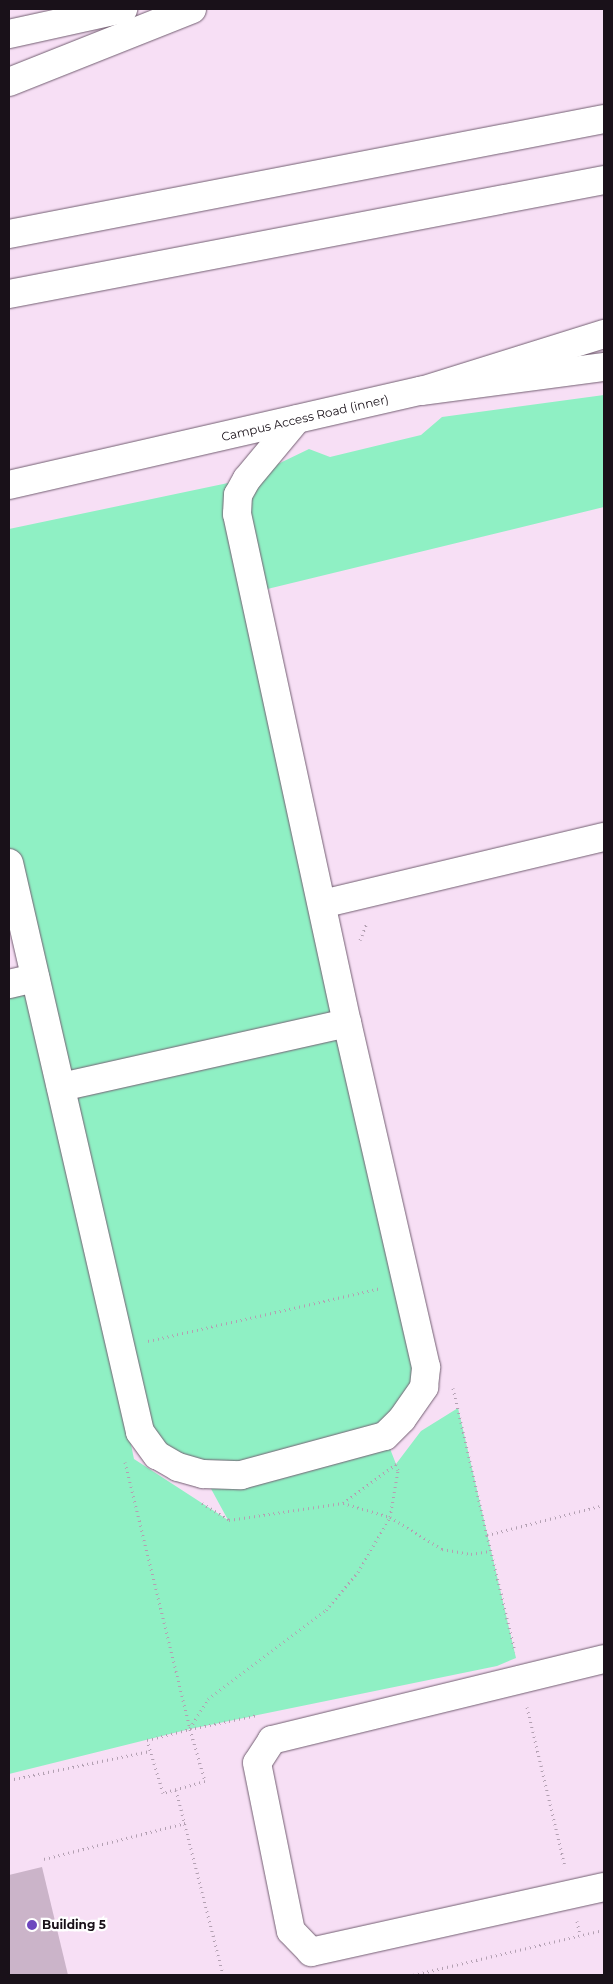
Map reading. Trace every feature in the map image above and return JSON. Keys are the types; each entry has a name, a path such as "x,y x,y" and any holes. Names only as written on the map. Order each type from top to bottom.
{"main road":[{"path":"9,34 123,9"},
{"path":"9,82 192,9"},
{"path":"9,234 604,119"},
{"path":"9,294 604,180"},
{"path":"421,391 604,334"},
{"name":"Campus Access Road (inner)","path":"9,486 421,391 604,367"},
{"path":"9,863 140,1432 157,1455 178,1467 204,1474 241,1475 385,1436 402,1419 424,1387 426,1368 347,1023 237,514 238,495 247,479 297,419"},
{"path":"322,904 604,837"},
{"path":"9,984 36,978"},
{"path":"60,1087 347,1023"},
{"path":"604,1659 272,1740 257,1763 291,1931 311,1952 571,1896 604,1887"}],"path":[{"path":"359,948 360,938 368,919"},
{"path":"190,1729 205,1781 163,1793 147,1740 190,1729 208,1699 326,1610 358,1572 390,1517 398,1470 385,1436"},
{"path":"343,1503 396,1464"},
{"path":"196,1499 229,1520 343,1503 390,1517 442,1549 471,1554 491,1551"},
{"path":"487,1535 571,1896"},
{"path":"9,1780 150,1751"},
{"path":"176,1790 223,1975"},
{"path":"44,1859 185,1823"},
{"path":"413,1975 604,1930"}],"green space":[{"path":"604,395 604,507 255,592 426,1367 385,1436 396,1464 421,1431 458,1408 516,1658 497,1666 190,1729 9,1774 9,985 35,979 9,863 9,529 247,479 309,449 330,457 421,435 442,417","holes":["42,1012 157,1455 203,1474 228,1520 134,1459"]}],"building":[{"name":"Building 5","path":"42,1867 68,1975 9,1975 9,1875"}],"place":[{"name":"Building 5","path":"32,1925"}]}
